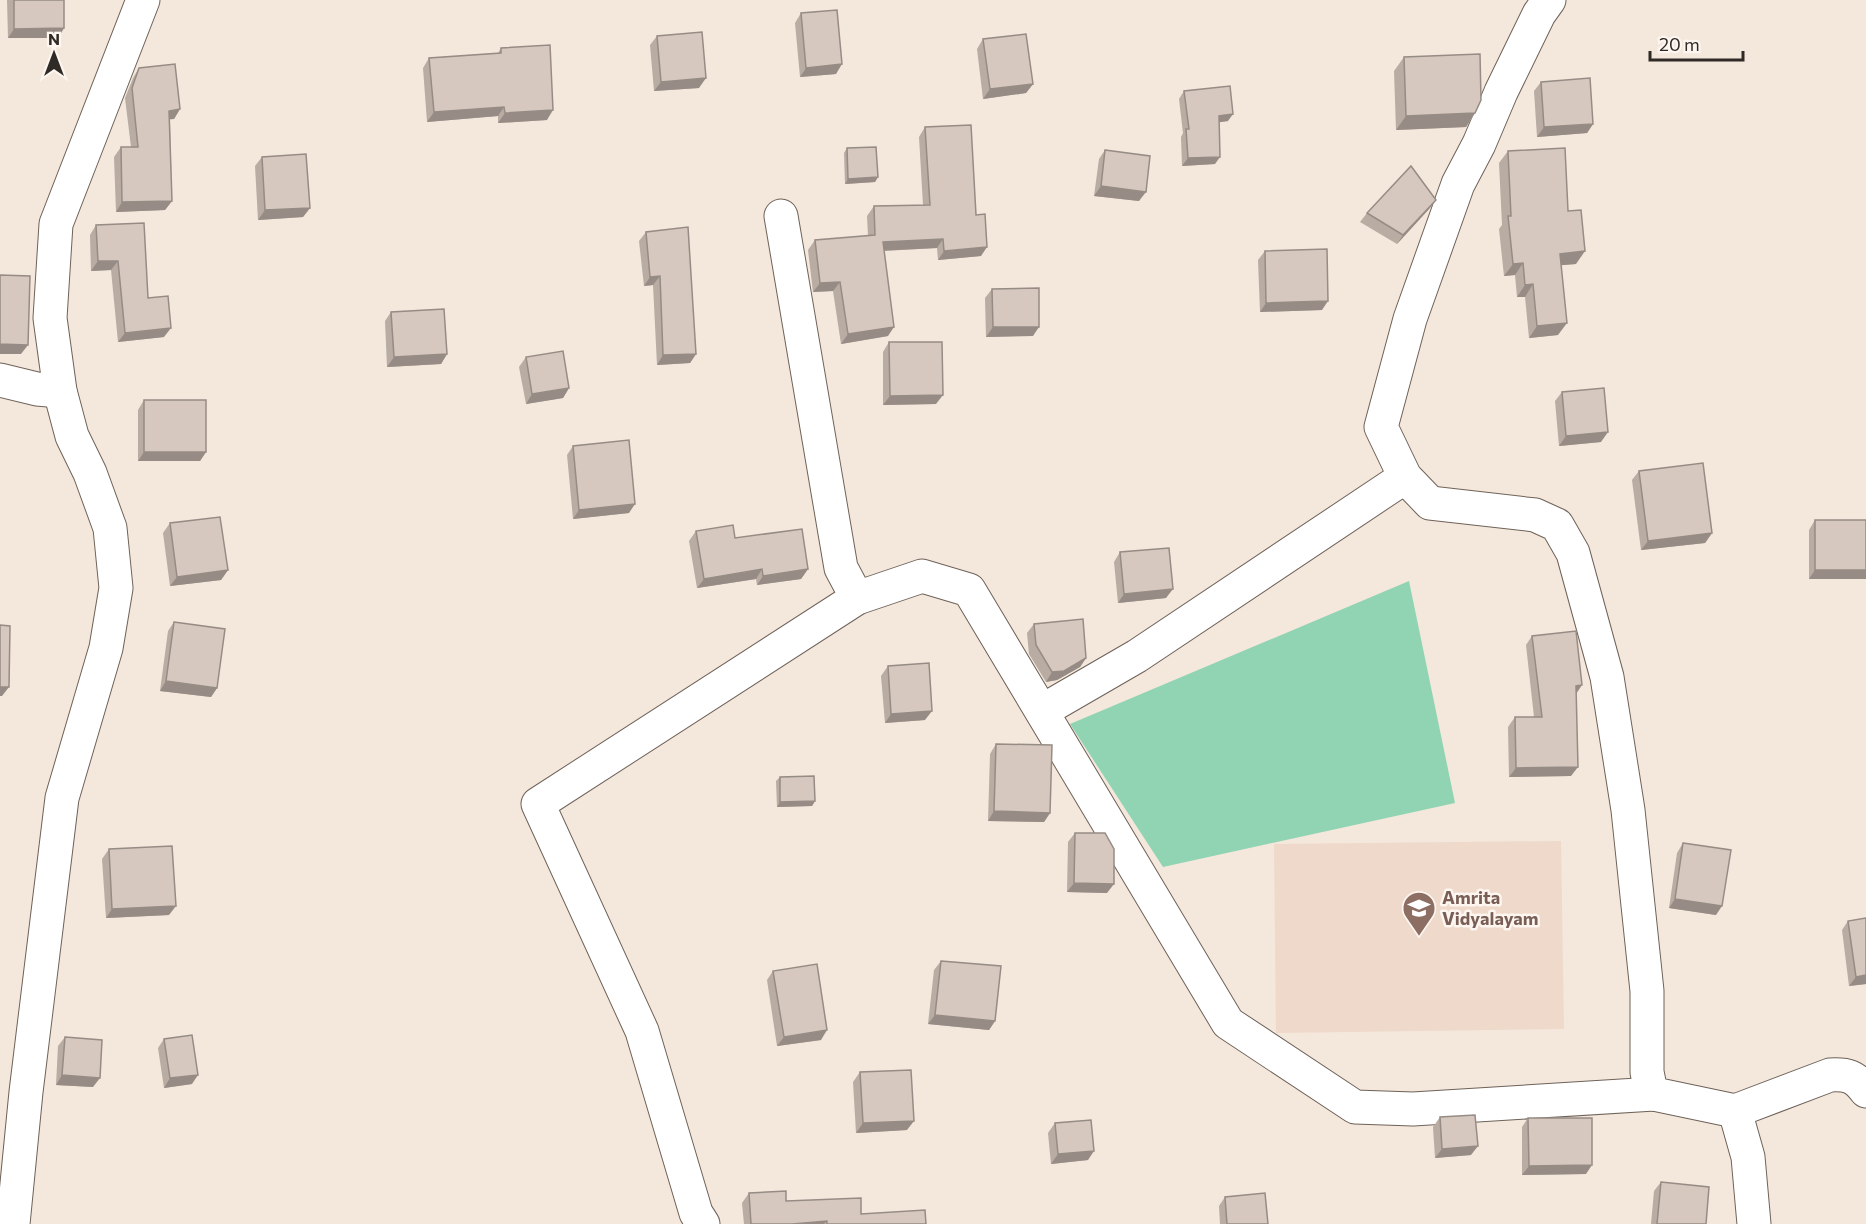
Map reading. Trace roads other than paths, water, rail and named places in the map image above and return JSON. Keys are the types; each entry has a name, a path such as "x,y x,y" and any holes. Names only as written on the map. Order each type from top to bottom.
{"street":[{"path":"13,1224 26,1092 62,798 106,648 116,588 110,528 90,473 72,436 60,392 50,318 56,224 142,0"},
{"path":"1550,0 1539,15 1458,184 1410,319 1381,427 1405,477 1430,503 1535,515 1557,525 1573,553 1607,677 1628,810 1647,991 1647,1072 1654,1094"},
{"path":"781,216 841,568 857,598"},
{"path":"0,380 60,392"},
{"path":"1042,711 1137,656 1405,477"},
{"path":"703,1224 696,1213 642,1031 538,804 857,598 922,576 969,590 1228,1023 1355,1107 1413,1109 1654,1094 1735,1111 1830,1075 1845,1074 1861,1084 1866,1091"},
{"path":"1735,1111 1748,1157 1754,1224"}],"place":[{"name":"Amrita Vidyalayam","path":"1419,937"}]}
